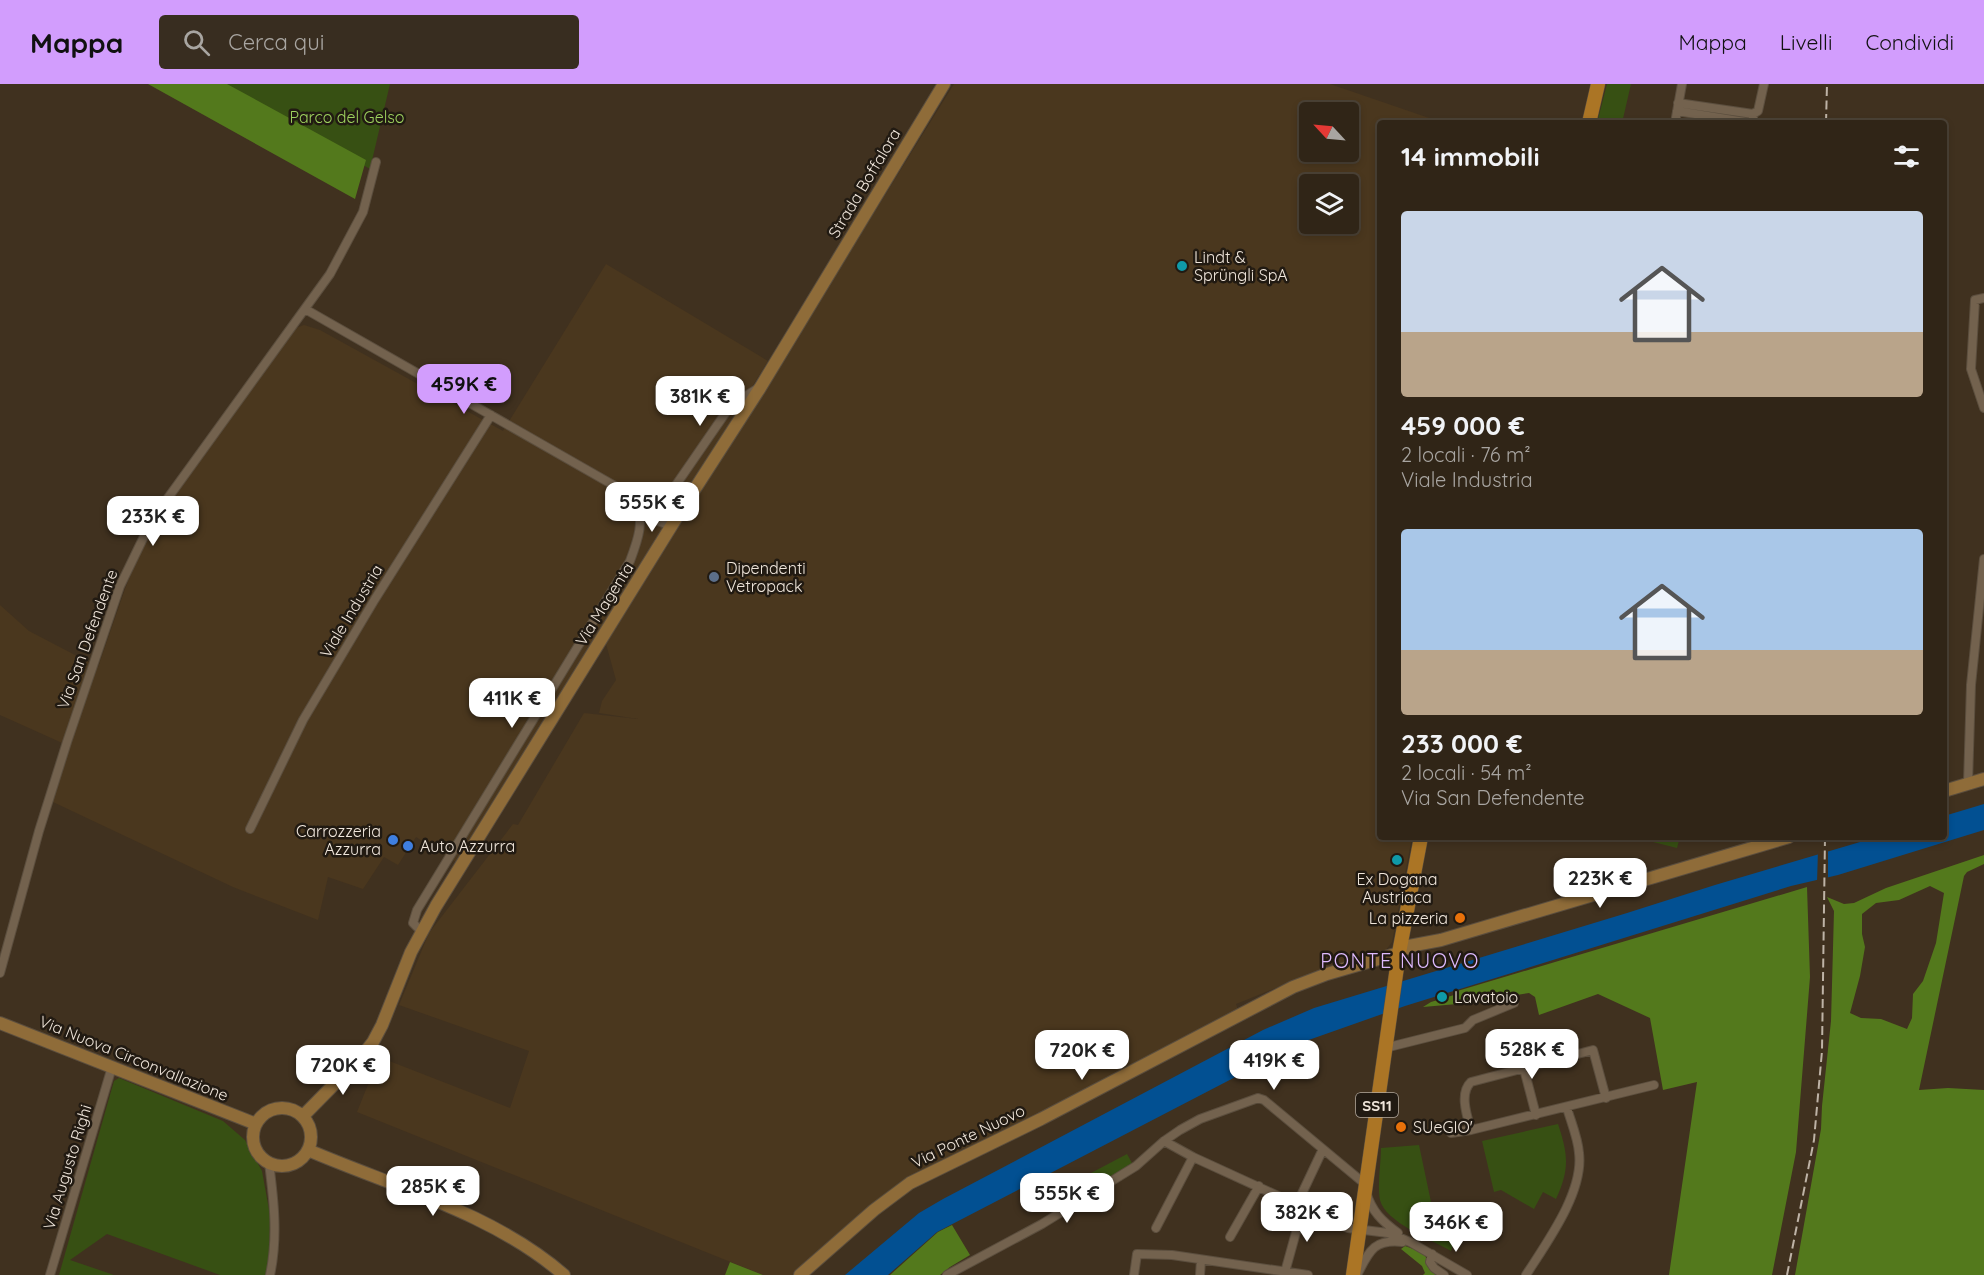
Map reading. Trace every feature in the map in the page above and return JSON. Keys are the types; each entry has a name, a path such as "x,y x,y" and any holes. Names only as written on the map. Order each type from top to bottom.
{"main road":[{"path":"1590,120 1598,84"},
{"name":"SS11","path":"1355,1275 1365,1185 1398,959 1420,840"}],"street":[{"name":"Strada Boffalora","path":"813,299 944,84"},
{"path":"1676,120 1682,84"},
{"path":"1678,107 1752,120 1758,111 1764,84"},
{"name":"Via San Defendente","path":"0,973 39,831 120,586 152,520 330,274 363,212 376,162"},
{"path":"1984,298 1975,299 1974,302 1971,366 1984,408"},
{"name":"Via Magenta","path":"303,1116 373,1042 421,931 671,526 760,388 813,299"},
{"path":"305,309 636,498 663,499 680,512"},
{"name":"Via Magenta","path":"651,519 651,506 669,495 731,405 760,388"},
{"name":"Viale Industria","path":"250,829 303,720 375,599 491,415"},
{"path":"636,498 642,514 671,526"},
{"name":"Via Magenta","path":"421,931 413,923 417,910 630,561 639,536 642,514"},
{"path":"1968,783 1971,686 1984,559"},
{"path":"1947,790 1984,779"},
{"name":"Via Ponte Nuovo","path":"800,1275 874,1210 910,1183 1041,1119 1293,987 1327,974 1398,959 1409,946 1441,940 1780,840"},
{"path":"1385,1048 1465,1028 1473,1020 1514,1003"},
{"name":"Via Nuova Circonvallazione","path":"0,1023 256,1124"},
{"path":"1471,1131 1465,1097 1471,1082 1593,1050 1606,1098"},
{"name":"Via Augusto Righi","path":"50,1275 112,1067"},
{"path":"1524,1069 1536,1115"},
{"path":"1451,1133 1471,1131 1654,1085"},
{"path":"947,1275 1042,1224 1136,1166 1164,1141 1200,1119 1258,1098 1264,1100 1295,1124 1365,1185 1376,1214 1384,1224 1467,1275"},
{"path":"277,1108 295,1111 303,1116 311,1132 308,1150 296,1163 278,1166 269,1163 256,1151 253,1142 256,1124 261,1117 277,1108"},
{"path":"1526,1275 1565,1209 1580,1174 1579,1149 1567,1108"},
{"path":"1164,1141 1348,1228 1388,1233 1410,1242"},
{"path":"1286,1272 1300,1205 1323,1149"},
{"path":"308,1150 487,1223 518,1240 564,1275"},
{"path":"1156,1228 1194,1157"},
{"path":"269,1163 274,1201 273,1262 270,1275"},
{"path":"1230,1237 1259,1186"},
{"path":"1359,1230 1371,1239 1380,1242"},
{"path":"1355,1275 1371,1250 1380,1242 1389,1240 1410,1242"},
{"path":"1134,1275 1137,1254 1172,1255 1274,1273 1308,1275"},
{"path":"1432,1254 1430,1262 1443,1275"},
{"path":"1200,1275 1201,1260"}],"shaded area":[{"path":"954,84 1330,84 1432,119 1377,120 1377,840 1411,840 1392,942 1386,950 1291,982 1236,1004 1238,1010 1181,1042 953,1157 795,1275 763,1275 357,1112 379,1057 510,1108 529,1051 399,1005 429,933 513,824 518,825 584,713 638,719 599,713 602,701 616,680 606,644"},
{"path":"606,264 768,361 456,862 416,837 398,865 384,857 363,889 328,877 318,920 233,887 53,802 69,746 0,715 0,605 29,631 98,667 148,532 171,497 296,328 304,325 320,330 503,431"}],"green space":[{"path":"148,84 227,84 366,160 355,199"},
{"name":"Parco del Gelso","path":"223,84 390,84 370,169"},
{"path":"1607,84 1631,84 1623,120 1598,120"},
{"path":"1645,840 1679,840 1677,848"},
{"path":"1984,855 1984,864 1967,872 1964,876 1919,1090 1948,1088 1984,1090 1984,1275 1795,1275 1821,1129 1831,1021 1834,911 1827,897 1844,904 1854,903 1886,888","holes":["1930,886 1944,893 1936,943 1923,981 1913,994 1912,1018 1907,1029 1881,1019 1861,1018 1850,1013 1865,947 1862,934 1862,914 1876,903 1899,900"]},
{"path":"1807,887 1810,977 1796,1152 1772,1275 1669,1275 1697,1082 1663,1090 1650,1018 1598,994 1539,1015 1535,997 1529,993 1504,997 1500,995 1480,1002 1423,1007 1454,995 1454,992"},
{"path":"119,1078 223,1121 245,1140 262,1171 270,1215 267,1275 220,1275 107,1234 70,1260 114,1275 59,1275 114,1081"},
{"path":"1558,1124 1566,1162 1564,1179 1556,1199 1543,1192 1534,1209 1501,1190 1494,1192 1482,1141"},
{"path":"1419,1145 1434,1216 1450,1212 1455,1239 1451,1251 1400,1223 1384,1208 1380,1200 1381,1148"},
{"path":"1127,1154 1132,1163 1113,1178 1079,1197 1072,1183"},
{"path":"952,1225 970,1255 940,1275 890,1275 938,1232"},
{"path":"1405,1246 1422,1252 1439,1275 1423,1275 1425,1273 1422,1266 1401,1249"},
{"path":"730,1262 763,1275 725,1275"}],"water":[{"path":"1984,804 1984,830 1838,875 1791,886 1405,1006 1303,1042 937,1232 888,1275 845,1275 919,1213 943,1199 1263,1030 1314,1008 1867,840 1947,840 1947,815"}],"pier":[{"path":"1828,848 1828,879 1817,882 1818,851"}],"railway":[{"path":"1826,120 1827,84"},
{"path":"1787,1275 1814,1140 1822,1051 1825,840"}],"place":[{"name":"Lindt & Sprüngli SpA","path":"1182,266"},
{"name":"Dipendenti Vetropack","path":"714,577"},
{"name":"Carrozzeria Azzurra","path":"393,840"},
{"name":"Auto Azzurra","path":"408,846"},
{"name":"Ex Dogana Austriaca","path":"1397,860"},
{"name":"La pizzeria","path":"1460,918"},
{"name":"Lavatoio","path":"1442,997"},
{"name":"SUeGIO'","path":"1401,1127"}],"district":[{"name":"PONTE NUOVO","path":"1400,960"}]}
